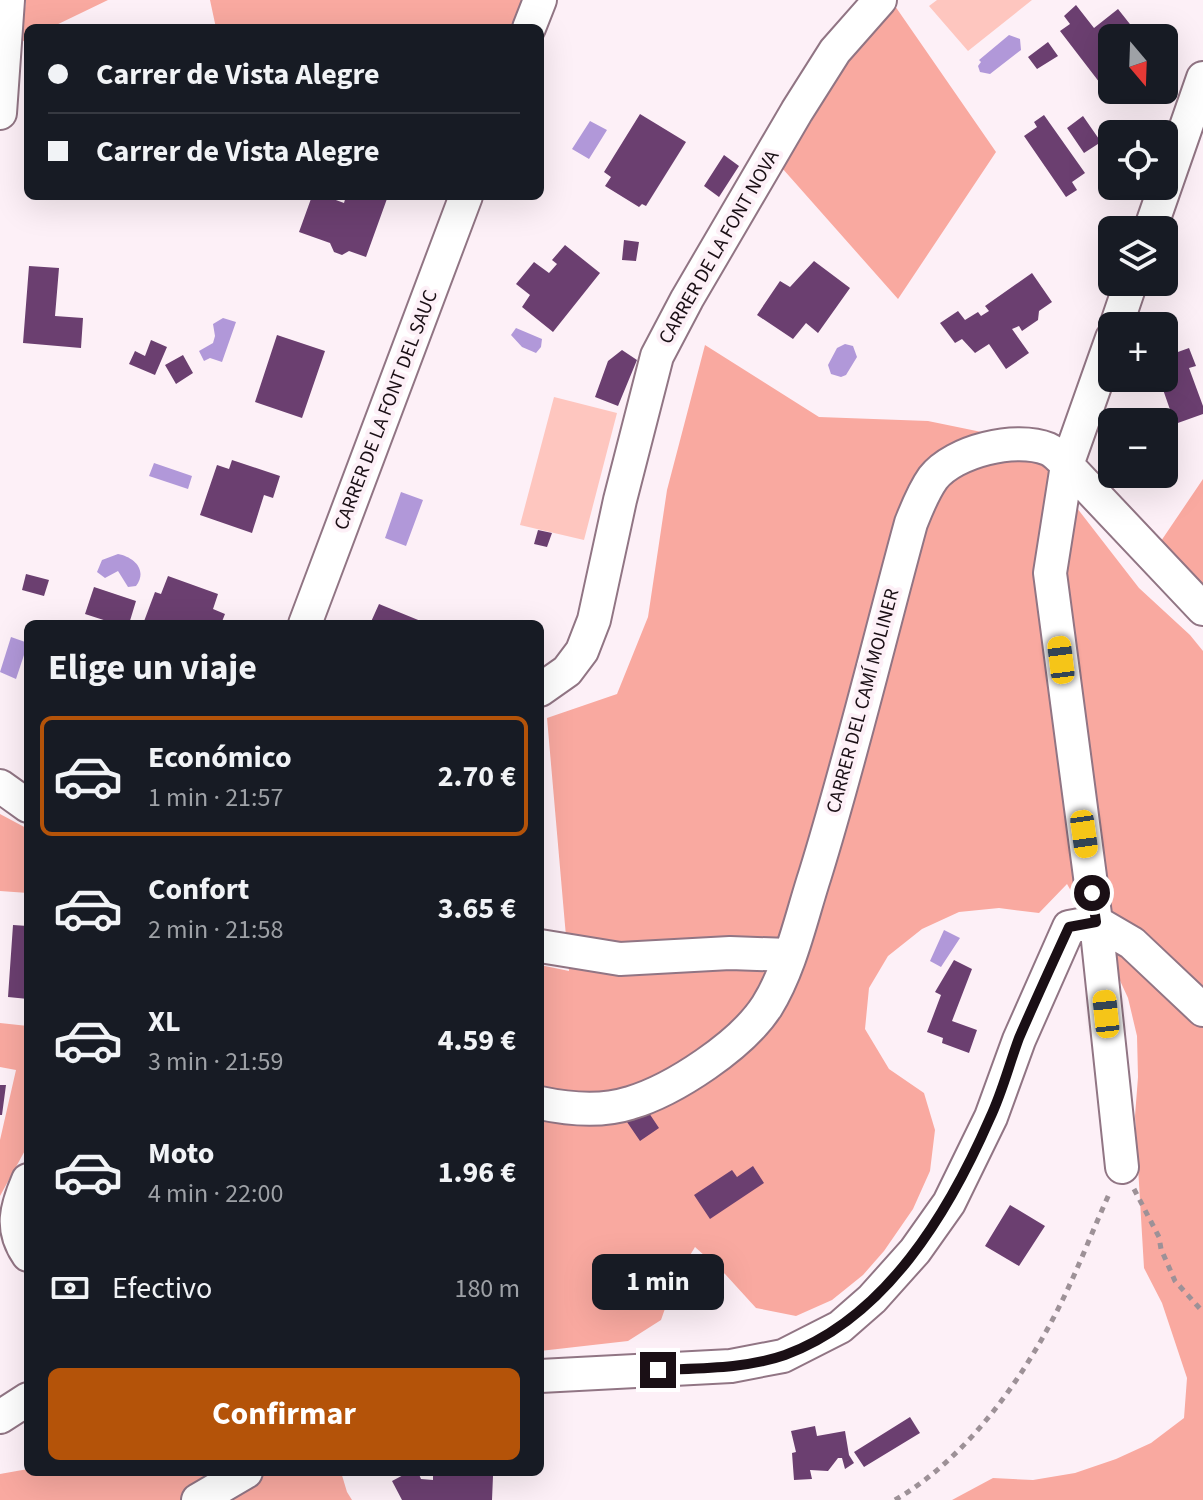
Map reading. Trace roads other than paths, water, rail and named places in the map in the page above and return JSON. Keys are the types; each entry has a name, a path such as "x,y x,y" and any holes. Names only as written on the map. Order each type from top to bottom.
{"street":[{"path":"0,113 8,0"},
{"path":"531,24 540,0"},
{"name":"CARRER DE LA FONT NOVA","path":"544,687 567,671 575,661 594,620 620,500 657,356 797,111 835,51 880,0"},
{"path":"1155,216 1203,78"},
{"name":"CARRER DE LA FONT DEL SAUC","path":"307,620 464,200"},
{"path":"1098,378 1067,465 1050,573 1096,922 1122,1167"},
{"name":"CARRER DEL CAMÍ MOLINER","path":"544,1104 568,1109 628,1104 663,1089 734,1042 766,1008 782,977 824,845 911,523 920,499 934,476 972,452 992,447 1016,444 1049,449 1203,609"},
{"path":"0,786 24,803"},
{"path":"544,1376 731,1366 783,1356 840,1327 872,1299 915,1251 949,1203 991,1117 1019,1040 1069,927 1096,922 1132,943 1203,1010"},
{"path":"544,947 620,959 730,953 789,955"},
{"path":"20,1250 16,1207 24,1189"},
{"path":"0,1417 24,1402"},
{"path":"198,1500 239,1476"}]}
